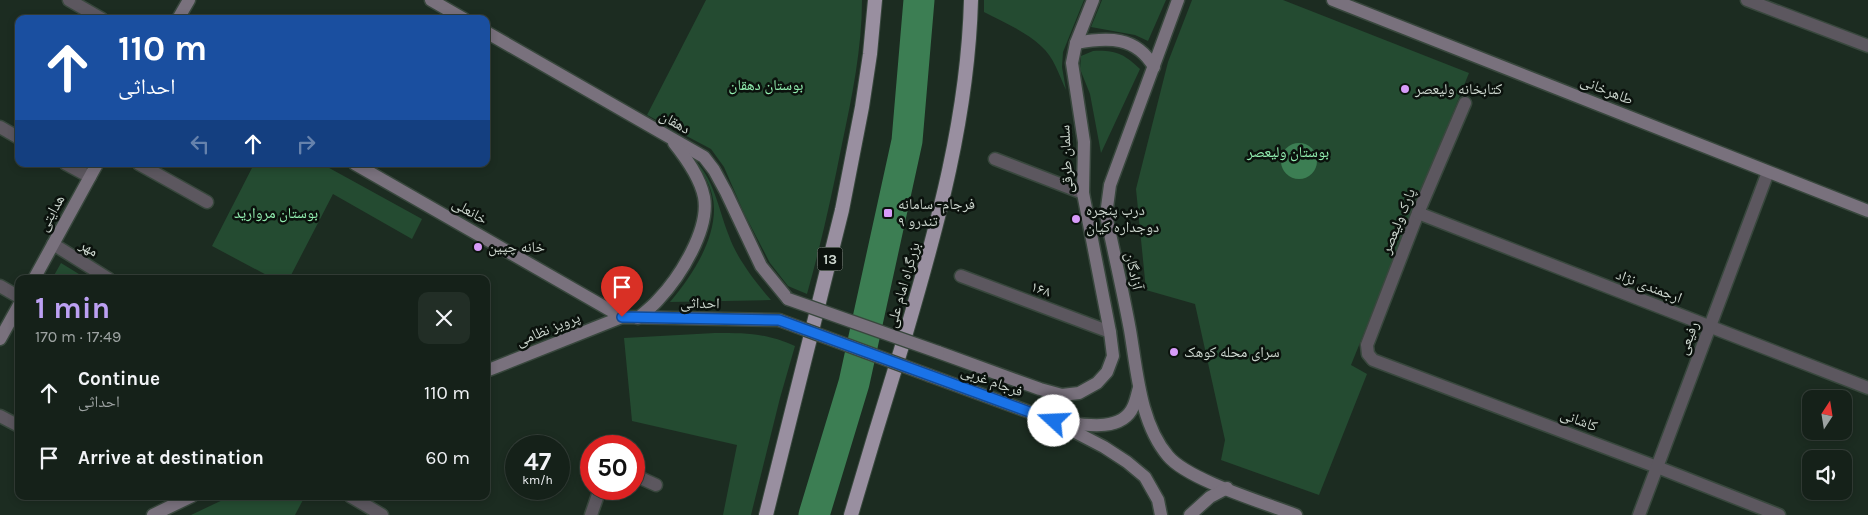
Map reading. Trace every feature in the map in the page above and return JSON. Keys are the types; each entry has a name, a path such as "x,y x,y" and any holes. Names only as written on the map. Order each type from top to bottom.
{"highway":[{"name":"13","path":"766,515 842,210 862,107 870,54 875,0"},
{"name":"بزرگراه امام علی","path":"851,515 927,261 948,178 960,122 971,0"}],"main road":[{"path":"180,15 189,0"},
{"path":"431,0 457,15"},
{"name":"سلمان طرقی","path":"1079,393 1097,382 1107,372 1112,356 1110,332 1084,193 1084,142 1072,63 1076,43 1093,0"},
{"name":"آزادگان","path":"1178,0 1110,185 1106,214 1130,330 1139,388 1152,431 1168,457 1189,473 1296,515"},
{"name":"طاهرخانی","path":"1334,0 1868,211"},
{"name":"دهقان","path":"490,34 704,157 714,170 762,266 788,299"},
{"path":"1076,43 1098,39 1120,41 1134,46 1146,54 1154,67"},
{"path":"638,318 658,301 681,269 700,232 704,216 704,196 697,179 685,157 669,137"},
{"name":"هدایتی","path":"36,275 95,167"},
{"name":"خانعلی","path":"360,167 622,317"},
{"name":"فرجام غربی","path":"788,299 1040,389 1062,395 1079,393"},
{"path":"0,339 15,312"},
{"name":"احداثی","path":"622,317 779,320"},
{"name":"پرویز نظامی","path":"490,369 622,317"},
{"name":"فرجام غربی","path":"779,320 1054,421 1104,447 1145,477 1158,500 1161,515"},
{"path":"1054,421 1080,425 1105,425 1123,420 1133,408 1139,388"},
{"path":"1190,515 1210,497 1227,488"},
{"path":"153,515 184,500"}],"street":[{"path":"69,0 95,15"},
{"path":"1747,0 1868,46"},
{"name":"پارک ولیعصر","path":"1368,354 1367,346 1418,213 1465,102"},
{"path":"0,127 15,136"},
{"path":"995,159 1084,193"},
{"path":"72,167 90,177"},
{"path":"145,167 206,202"},
{"name":"رفیعی","path":"1639,515 1768,172"},
{"name":"ارجمندی نژاد","path":"1418,213 1868,388"},
{"name":"مهر","path":"53,244 103,275"},
{"name":"۱۶۸","path":"961,276 1110,332"},
{"path":"0,286 15,295"},
{"name":"کاشانی","path":"1368,354 1374,360 1779,515"},
{"path":"0,416 15,424"},
{"path":"645,480 656,484"},
{"path":"357,500 382,515"},
{"path":"591,515 596,500"}],"green space":[{"name":"بوستان دهقان","path":"706,0 862,0 862,18 853,90 830,201 807,294 788,286 770,263 744,213 724,167 711,149 647,115"},
{"path":"984,0 1084,0 1063,52 1062,67 1066,90 1056,66 1046,50 1021,31 984,12"},
{"path":"1102,0 1166,0 1148,41 1135,35 1091,27"},
{"name":"بوستان ولیعصر","path":"1192,0 1283,0 1469,73 1351,365 1367,374 1319,495 1221,460 1225,440 1195,304 1146,290 1136,189 1168,62"},
{"path":"1093,51 1114,52 1129,60 1140,69 1101,153 1090,94 1080,69 1081,56"},
{"path":"691,156 699,165 710,184 732,244 741,261 771,300 670,302 686,282 700,259 706,247 713,222 714,202 710,187 704,174"},
{"name":"بوستان مروارید","path":"252,167 327,167 422,219 412,239 333,194 291,275 266,275 212,246"},
{"path":"61,263 80,275 54,275"},
{"path":"715,333 756,335 774,338 795,346 751,515 723,515 737,445 632,421 624,338"},
{"path":"223,500 303,500 295,515 191,515"}],"shaded area":[{"path":"1299,143 1312,148 1317,161 1312,174 1299,179 1286,174 1281,161 1286,148"}],"waterway":[{"path":"814,515 854,383 907,141 919,0"}],"place":[{"name":"کتابخانه ولیعصر","path":"1405,89"},
{"name":"فرجام- سامانه ۹ تندرو","path":"888,213"},
{"name":"درب پنجره دوجداره کیان","path":"1076,219"},
{"name":"خانه چپین","path":"478,247"},
{"name":"سرای محله کوهک","path":"1174,352"}],"route":[{"path":"622,317 779,320 1054,421"}]}
